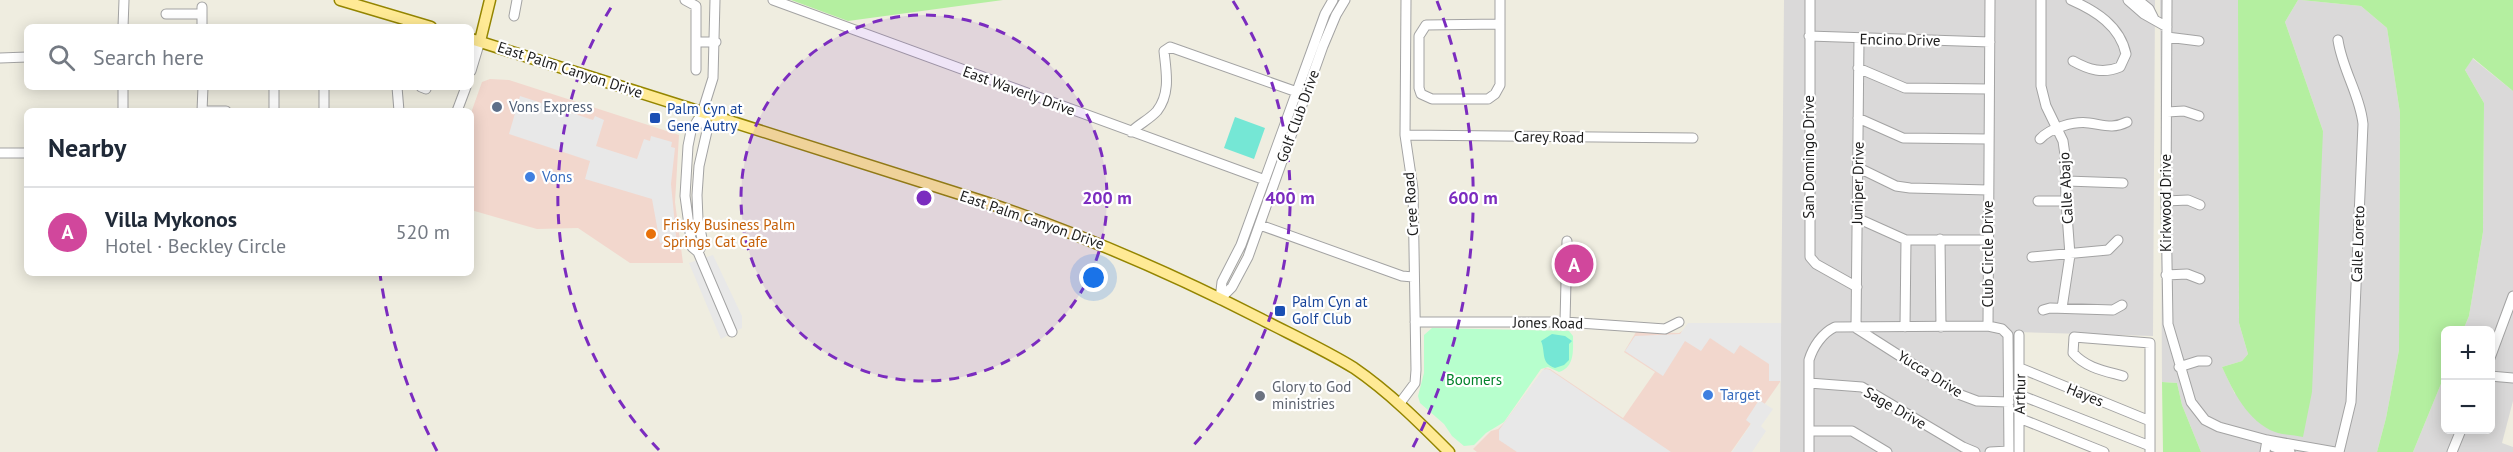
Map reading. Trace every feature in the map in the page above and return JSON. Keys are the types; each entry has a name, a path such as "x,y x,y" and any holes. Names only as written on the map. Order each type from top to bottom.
{"main road":[{"path":"340,0 421,24"},
{"path":"476,40 490,0"},
{"name":"East Palm Canyon Drive","path":"476,40 1046,222 1137,258 1353,368 1400,403 1449,452"}],"street":[{"path":"123,24 124,0"},
{"path":"513,16 517,0"},
{"path":"686,0 696,6 696,70"},
{"path":"715,0 714,78 702,113 691,131 685,196 692,247 698,252 732,332"},
{"name":"East Waverly Drive","path":"774,0 791,3 1131,132 1265,180"},
{"name":"Golf Club Drive","path":"1220,299 1222,282 1241,245 1325,14 1333,0"},
{"name":"Golf Club Drive","path":"1220,299 1232,287 1248,257 1323,46 1345,0"},
{"name":"Cree Road","path":"1400,403 1415,383 1413,189 1405,135 1406,0"},
{"path":"1500,0 1500,24 1500,86 1496,94 1488,99 1432,99 1421,94 1419,36 1426,24 1500,24"},
{"name":"San Domingo Drive","path":"1810,0 1810,257 1816,264 1857,287"},
{"name":"Club Circle Drive","path":"1809,452 1809,360 1812,351 1827,331 1835,327 1988,326 1990,0"},
{"name":"Calle Abajo","path":"2041,0 2041,86 2046,106 2063,141 2066,155 2066,201 2070,255 2062,308"},
{"path":"2072,0 2094,10 2111,25 2119,35 2126,54 2125,62 2112,70 2096,71 2073,61"},
{"path":"2128,0 2144,14 2167,27"},
{"path":"2138,0 2149,9 2154,19"},
{"name":"Kirkwood Drive","path":"2167,0 2166,275 2168,324 2179,367 2196,411 2205,420 2219,427 2267,440"},
{"path":"166,14 202,11 202,24"},
{"name":"Encino Drive","path":"1809,36 1990,42"},
{"path":"2167,37 2184,37 2199,41"},
{"name":"Juniper Drive","path":"1857,328 1859,39"},
{"name":"Calle Loreto","path":"2337,452 2351,402 2363,124 2362,111 2340,56 2338,40"},
{"path":"696,42 716,42"},
{"path":"1131,132 1157,111 1161,103 1167,82 1164,51 1170,46 1296,92"},
{"path":"0,58 24,57"},
{"path":"1858,68 1905,88 1989,89"},
{"path":"123,90 123,108"},
{"path":"202,108 203,90"},
{"path":"274,90 274,108"},
{"path":"324,90 324,108"},
{"path":"398,90 399,108"},
{"path":"458,108 465,90"},
{"path":"2167,112 2184,111 2199,116"},
{"path":"698,252 703,243 698,220 698,174 707,131 702,113"},
{"path":"1858,118 1903,138 1988,139"},
{"path":"2040,139 2046,133 2074,123 2117,127 2127,122"},
{"name":"Carey Road","path":"1405,135 1693,138"},
{"path":"0,153 24,153"},
{"path":"1859,168 1896,186 1988,190"},
{"path":"2067,182 2123,183"},
{"path":"2166,201 2188,200 2200,205"},
{"path":"2038,201 2066,201"},
{"path":"1857,218 1906,240 1989,240"},
{"path":"1260,225 1393,273 1413,277"},
{"path":"1940,239 1941,327"},
{"path":"1905,327 1906,240"},
{"path":"2032,257 2108,250 2118,240"},
{"path":"1565,322 1567,241"},
{"path":"2166,275 2187,274 2200,279"},
{"path":"2495,345 2513,296"},
{"path":"2043,310 2062,308 2113,310 2122,305"},
{"name":"Jones Road","path":"1415,322 1565,322 1665,328 1679,322"},
{"path":"1988,326 2002,329 2008,335 2012,452 1990,452"},
{"name":"Yucca Drive","path":"1857,328 1961,395 1977,401 2009,402"},
{"name":"Arthur","path":"2012,452 2019,418 2019,335"},
{"path":"2020,395 2150,449 2150,343 2074,337 2073,353 2079,360 2090,366 2123,376"},
{"path":"2179,367 2198,361 2208,361"},
{"name":"Hayes","path":"2020,368 2150,421"},
{"path":"2495,376 2513,378"},
{"name":"Sage Drive","path":"1809,383 1862,387 1975,452"},
{"path":"2019,418 2104,452"},
{"path":"1809,431 1852,432 1887,452"},
{"path":"2452,452 2459,434"},
{"path":"2267,440 2337,452"},
{"path":"2265,452 2267,440"},
{"path":"2267,440 2274,447 2290,452"}],"shaded area":[{"path":"1784,0 2155,0 2153,336 2014,332 2015,452 1780,452"},
{"path":"2160,0 2238,0 2239,323 2248,354 2242,361 2222,367 2235,394 2323,131 2285,22 2298,0 2301,0 2361,6 2387,28 2400,113 2399,350 2377,452 2201,452 2182,405 2177,383 2162,382"},
{"path":"2472,58 2513,91 2513,401 2502,443 2513,447 2513,452 2413,452 2441,384 2441,434 2495,434 2495,326 2465,326 2469,316 2483,232 2484,103 2465,70"},
{"path":"490,79 509,80 679,135 675,202 683,263 630,263 578,228 537,229 474,211 473,108 482,82"},
{"path":"520,96 593,120 595,116 604,120 596,146 637,159 644,139 650,141 651,136 672,142 671,147 675,148 671,184 677,246 667,248 666,242 660,243 652,199 585,179 590,161 509,134"},
{"path":"1235,117 1265,128 1254,159 1224,148"},
{"path":"713,255 742,316 742,328 721,339 689,263"},
{"path":"1688,323 1781,323 1781,381 1769,381 1769,364 1740,345 1734,354 1710,338 1701,351 1685,341 1663,376 1625,351 1635,336 1680,334"},
{"path":"1694,324 1780,326 1780,382 1731,452 1477,452 1473,449 1491,431 1498,429 1504,423 1545,368 1550,369 1623,418 1655,372 1624,352 1636,332 1679,333"},
{"path":"1552,334 1565,336 1572,341 1569,344 1569,360 1564,365 1555,368 1545,360 1541,341"},
{"path":"1546,369 1671,452 1517,452 1499,440 1499,430"},
{"path":"1759,400 1773,409 1761,426 1766,431 1752,452 1732,452 1751,424 1746,420"}],"green space":[{"path":"791,0 1003,0 848,21"},
{"path":"2238,0 2298,0 2285,22 2323,131 2312,392 2303,437 2275,432 2257,421 2236,395 2222,367 2242,361 2248,354 2239,323"},
{"path":"2301,0 2513,0 2513,91 2473,58 2465,70 2484,103 2483,232 2469,316 2465,326 2441,326 2441,384 2413,452 2377,452 2399,350 2400,113 2387,28 2361,6"},
{"name":"Boomers","path":"1432,328 1569,331 1573,336 1572,357 1568,366 1559,372 1548,367 1541,369 1504,422 1486,433 1474,445 1464,446 1420,403 1418,396 1424,373 1424,335"},
{"path":"2162,382 2177,383 2182,405 2201,452 2163,452"}],"place":[{"name":"Vons Express","path":"497,107"},
{"name":"Palm Cyn at Gene Autry","path":"655,118"},
{"name":"Vons","path":"530,177"},
{"name":"Frisky Business Palm Springs Cat Cafe","path":"651,234"},
{"name":"Villa Mykonos","path":"1574,264"},
{"name":"Palm Cyn at Golf Club","path":"1280,311"},
{"name":"Target","path":"1708,395"},
{"name":"Glory to God ministries","path":"1260,396"}]}
